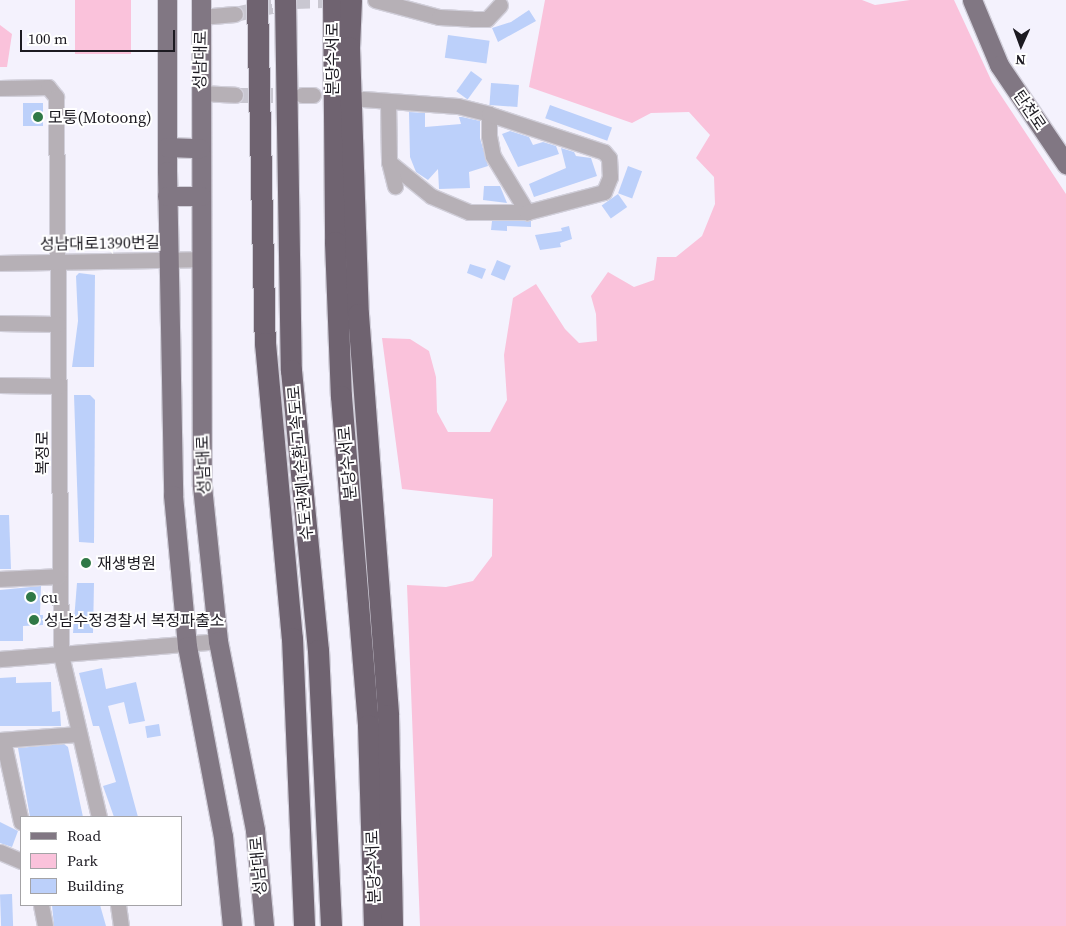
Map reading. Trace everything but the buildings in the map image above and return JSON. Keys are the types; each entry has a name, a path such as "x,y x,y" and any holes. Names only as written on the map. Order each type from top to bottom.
{"highway":[{"name":"수도권제1순환고속도로","path":"257,0 265,343 292,638 304,926"},
{"name":"수도권제1순환고속도로","path":"285,0 291,370 318,650 331,926"},
{"name":"분당수서로","path":"333,0 334,242 341,387 368,725 374,926"},
{"name":"분당수서로","path":"351,0 349,47 358,314 388,715 392,926"}],"main road":[{"name":"성남대로","path":"167,0 167,196 173,495 187,646 223,836 232,926"},
{"name":"탄천로","path":"972,0 999,64 1066,164"},
{"name":"성남대로","path":"201,8 202,486 218,641 255,830 264,926"},
{"path":"167,147 200,148"},
{"path":"167,196 201,196"}],"street":[{"path":"375,0 439,17 472,19 486,19 500,5"},
{"path":"201,8 234,14"},
{"name":"복정로","path":"0,88 48,87 56,97 61,655 98,816"},
{"path":"200,93 235,95"},
{"path":"363,98 388,102 458,106 489,114 604,152 609,158 610,176 604,192 527,212 470,212 432,196 389,162"},
{"path":"388,102 389,162 395,186"},
{"path":"489,114 489,136 493,156 527,212"},
{"name":"성남대로1390번길","path":"0,263 201,259"},
{"path":"0,323 58,324"},
{"path":"0,385 59,386"},
{"path":"0,578 59,576"},
{"path":"0,658 187,646 218,641"},
{"path":"20,818 1,740 78,734"},
{"path":"0,852 20,861"},
{"path":"41,906 45,926"},
{"path":"118,906 121,926"}],"green space":[{"path":"75,0 131,0 131,54 75,54"},
{"path":"545,0 862,0 875,5 910,0 954,0 992,82 1066,194 1066,926 420,926 407,585 446,587 473,581 492,556 493,499 402,489 382,338 410,339 429,351 436,377 437,412 448,432 490,432 507,400 504,355 513,298 536,284 565,329 579,343 597,341 596,314 591,296 608,272 634,287 654,280 657,257 676,257 702,236 715,204 714,177 696,158 710,135 689,112 651,113 632,123 529,87"},
{"path":"0,25 12,34 7,67 0,67"}],"tunnel":[{"path":"235,14 295,1 331,0"},
{"path":"235,95 296,95"}],"place":[{"name":"모퉁(Motoong)","path":"38,117"},
{"name":"재생병원","path":"86,563"},
{"name":"cu","path":"31,597"},
{"name":"성남수정경찰서 복정파출소","path":"34,620"}]}
